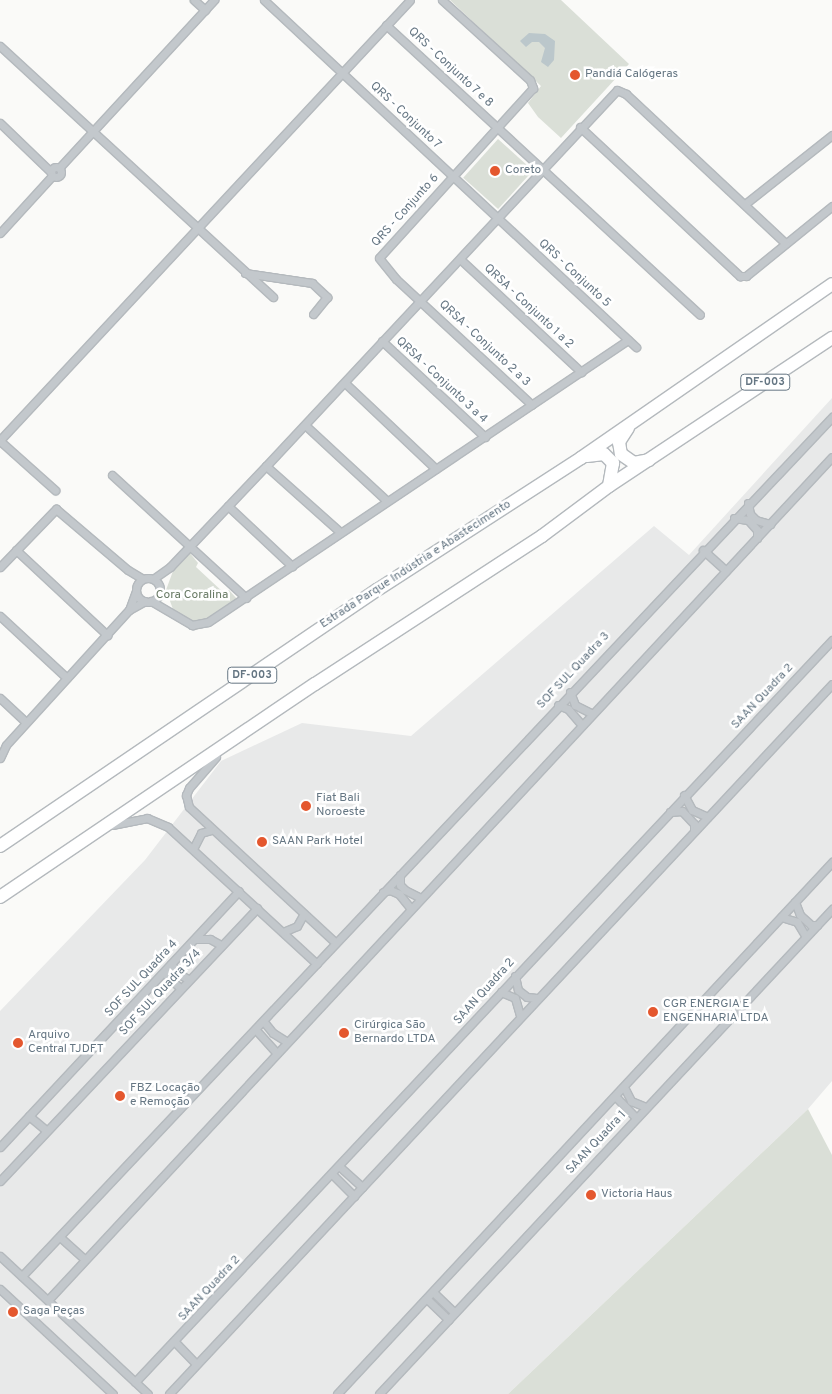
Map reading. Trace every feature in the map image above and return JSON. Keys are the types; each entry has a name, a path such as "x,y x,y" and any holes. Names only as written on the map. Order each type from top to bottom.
{"highway":[{"name":"Estrada Parque Indústria e Abastecimento","path":"0,846 377,590 581,458 832,284"},
{"name":"DF-003","path":"0,897 100,828 542,536 609,486 654,458 832,338"},
{"path":"630,424 619,442 621,454 634,463 654,458"},
{"path":"581,458 598,453 610,458 614,468 609,486"}],"street":[{"path":"194,0 204,10"},
{"path":"0,233 52,174 214,0"},
{"name":"QRS - Conjunto 7","path":"264,0 453,176"},
{"path":"55,490 0,441 410,0"},
{"path":"442,0 533,84 529,94 453,176"},
{"name":"QRS - Conjunto 7 e 8","path":"386,24 700,315"},
{"path":"0,46 273,297"},
{"path":"0,567 50,512 60,510 128,570 143,579 153,579 170,567 306,425 614,92 622,90 785,243"},
{"path":"0,123 52,174"},
{"path":"580,128 740,276 746,276 832,206"},
{"path":"745,204 832,135"},
{"name":"QRS - Conjunto 6","path":"381,262 380,255 453,176 497,217"},
{"name":"QRS - Conjunto 5","path":"497,217 636,347"},
{"name":"QRSA - Conjunto 1 a 2","path":"460,258 581,372"},
{"name":"QRSA - Conjunto 2 a 3","path":"381,262 532,404"},
{"path":"245,273 312,283 327,297 313,314"},
{"path":"128,570 136,589 148,601 186,622 203,625 246,598 340,532 628,340"},
{"name":"QRSA - Conjunto 3 a 4","path":"382,342 485,437"},
{"path":"345,383 436,469"},
{"name":"SOF SUL Quadra 3","path":"22,1276 61,1238 570,692 832,417"},
{"path":"306,425 387,501"},
{"path":"48,1300 84,1258 832,457"},
{"path":"266,466 340,532"},
{"path":"112,475 246,598"},
{"path":"748,503 750,514 761,523 770,524"},
{"path":"228,506 292,566"},
{"path":"734,518 748,520 757,530 757,538"},
{"path":"16,550 107,635"},
{"path":"704,550 726,572"},
{"path":"129,610 148,601 160,589 170,567"},
{"path":"0,758 3,747 129,610 136,589 143,579"},
{"path":"153,579 160,589 169,611"},
{"path":"0,616 67,678"},
{"name":"SAAN Quadra 2","path":"135,1382 333,1175 684,795 832,640"},
{"path":"169,1394 832,684"},
{"path":"570,692 575,705 591,713"},
{"path":"0,698 26,722"},
{"path":"558,705 568,709 581,724"},
{"path":"229,744 196,777 186,794 189,807 211,830 336,943"},
{"path":"684,795 692,810 708,816"},
{"path":"670,812 678,810 686,815 694,824 694,830"},
{"path":"100,828 140,818 154,820 168,827 194,848 317,964"},
{"path":"194,848 202,833 211,830"},
{"path":"337,1394 427,1300 832,862"},
{"path":"400,875 400,885 405,890 421,898"},
{"path":"383,892 390,890 399,894 411,909"},
{"name":"SOF SUL Quadra 4","path":"0,1147 239,891"},
{"path":"795,902 800,915 811,925 817,925"},
{"name":"SOF SUL Quadra 3/4","path":"0,1181 3,1173 47,1131 188,979 257,908"},
{"name":"SAAN Quadra 1","path":"379,1394 832,909"},
{"path":"283,932 297,926 303,915"},
{"path":"781,917 797,922 806,937"},
{"path":"196,938 210,939 222,945"},
{"path":"171,964 179,974 188,979"},
{"path":"164,973 180,988"},
{"path":"516,976 518,990 527,997 537,998"},
{"path":"501,992 515,998 520,1016"},
{"path":"264,1022 273,1033 286,1041"},
{"path":"256,1030 276,1052"},
{"path":"624,1086 631,1101 646,1107"},
{"path":"615,1096 636,1118"},
{"path":"29,1116 47,1131"},
{"path":"340,1166 362,1187"},
{"path":"333,1175 354,1196"},
{"path":"61,1238 84,1258"},
{"path":"0,1256 148,1394"},
{"path":"0,1289 113,1394"},
{"path":"433,1292 455,1313"},
{"path":"427,1300 449,1320"},
{"path":"175,1342 196,1364"}],"shaded area":[{"path":"529,33 545,34 555,41 554,60 548,67 541,62 545,48 539,42 532,42 526,47 520,41"},
{"path":"832,398 832,1081 808,1109 508,1394 0,1394 0,1011 145,860 221,761 302,723 411,736 654,526 689,555"}],"green space":[{"name":"Pandiá Calógeras","path":"450,0 561,0 629,64 561,138 538,117 528,103 541,86"},
{"path":"498,139 533,170 498,209 463,178"},
{"name":"Cora Coralina","path":"189,552 198,563 196,567 224,593 229,590 237,599 211,619 197,623 174,612 166,590 173,571"},
{"path":"808,1109 832,1155 832,1394 508,1394"}],"place":[{"name":"Pandiá Calógeras","path":"575,75"},
{"name":"Coreto","path":"495,171"},
{"name":"Fiat Bali Noroeste","path":"306,806"},
{"name":"SAAN Park Hotel","path":"262,842"},
{"name":"CGR ENERGIA E ENGENHARIA LTDA","path":"653,1012"},
{"name":"Cirúrgica São Bernardo LTDA","path":"344,1033"},
{"name":"Arquivo Central TJDFT","path":"18,1043"},
{"name":"FBZ Locação e Remoção","path":"120,1096"},
{"name":"Victoria Haus","path":"591,1195"},
{"name":"Saga Peças","path":"13,1312"}]}
